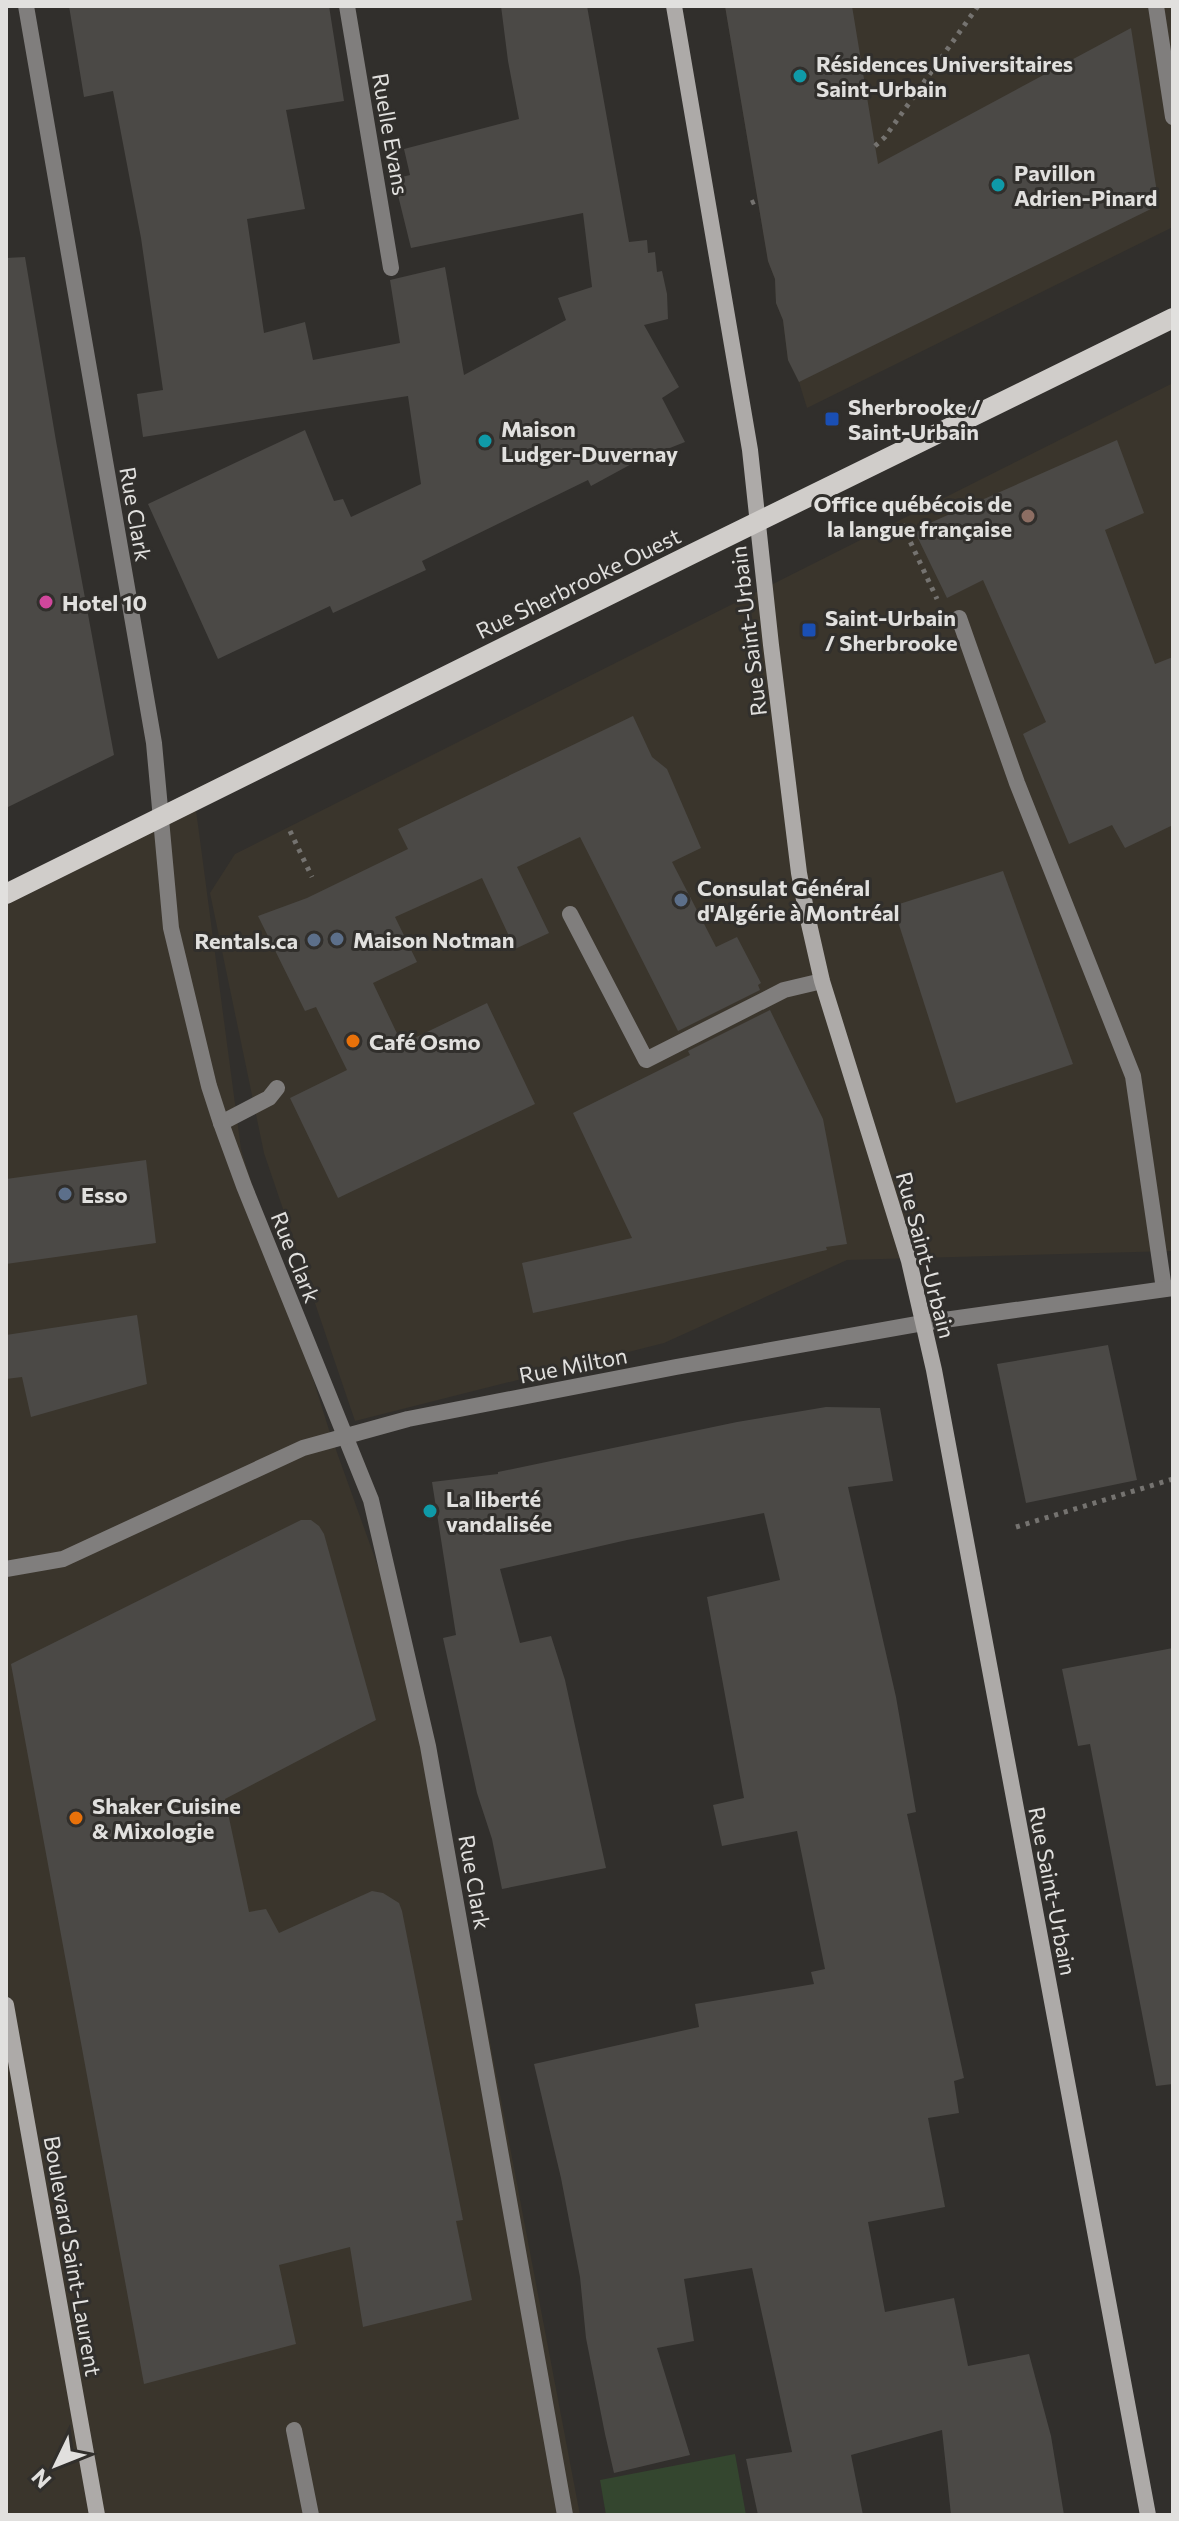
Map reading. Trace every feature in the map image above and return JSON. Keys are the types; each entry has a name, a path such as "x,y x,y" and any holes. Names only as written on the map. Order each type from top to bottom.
{"main road":[{"name":"Rue Saint-Urbain","path":"674,6 750,450 799,873 822,981 909,1261 936,1381 1148,2515"},
{"name":"Rue Sherbrooke Ouest","path":"6,894 1173,318"},
{"name":"Boulevard Saint-Laurent","path":"6,2005 97,2515"}],"street":[{"name":"Rue Clark","path":"26,6 154,743 171,928 209,1086 221,1123 371,1500 428,1746 565,2515"},
{"name":"Ruelle Evans","path":"347,6 391,268"},
{"path":"1156,6 1173,117"},
{"path":"959,618 1017,783 1133,1076 1168,1288"},
{"path":"570,914 646,1060 784,990 822,981"},
{"path":"221,1123 269,1098 277,1088"},
{"name":"Rue Milton","path":"6,1569 63,1559 303,1448 438,1413 923,1323 1168,1288"},
{"path":"294,2430 311,2515"}],"path":[{"path":"875,146 885,137 978,6"},
{"path":"902,524 937,600"},
{"path":"290,831 312,877"},
{"path":"1016,1527 1173,1479"}],"shaded area":[{"path":"725,6 1173,6 1173,227 807,408 788,360 783,320 776,303 775,279 768,261"},
{"path":"1173,383 1173,1251 847,1260 664,1343 355,1421 264,1153 210,893 235,854"},
{"path":"196,810 241,1149 330,1433 424,1695 580,2515 6,2515 6,905"}],"green space":[{"path":"735,2454 746,2515 606,2515 600,2480"}],"building":[{"path":"69,6 329,6 344,101 286,110 305,209 247,219 264,333 305,322 313,360 400,343 390,280 445,267 464,375 566,320 558,298 592,287 583,213 411,248 394,179 410,175 404,149 519,119 501,6 587,6 629,242 647,240 648,253 655,252 657,272 662,271 668,319 644,325 679,387 662,398 685,442 637,461 591,486 588,480 422,561 426,570 333,613 330,606 218,659 148,504 305,430 334,501 343,499 351,517 421,484 408,396 143,437 137,394 163,390 141,238 113,91 84,97"},
{"name":"Pavillon Adrien-Pinard","path":"725,6 852,6 878,164 1131,28 1159,205 799,382 788,360 783,320 776,303 775,279 768,261"},
{"name":"Hotel 10","path":"25,257 114,755 6,808 6,258"},
{"path":"1117,440 1144,513 1105,530 1155,664 1173,657 1173,825 1125,848 1112,825 1069,844 1023,734 1046,722 983,580 947,598 914,530"},
{"path":"633,716 652,757 667,769 701,848 672,862 716,947 737,937 761,983 758,985 760,990 678,1031 580,837 517,867 549,933 515,949 482,878 395,917 417,962 373,983 402,1044 487,1003 535,1104 338,1198 290,1098 347,1070 316,1007 305,1011 258,916 307,898 408,849 398,829"},
{"path":"1003,871 1073,1064 956,1103 893,906"},
{"path":"770,1010 823,1119 847,1244 533,1313 522,1263 632,1238 573,1113 690,1055 688,1051"},
{"path":"146,1160 156,1243 6,1264 6,1179"},
{"path":"137,1315 147,1384 31,1417 22,1377 6,1379 6,1335"},
{"path":"1108,1345 1137,1480 1026,1503 997,1364"},
{"path":"826,1407 880,1408 893,1481 848,1487 896,1697 916,1812 907,1814 964,2078 954,2081 959,2113 928,2118 945,2207 868,2222 885,2312 954,2298 968,2366 1029,2354 1051,2436 1064,2515 951,2515 942,2430 851,2455 863,2515 758,2515 746,2459 792,2452 752,2268 684,2279 694,2341 657,2348 690,2455 614,2473 605,2434 586,2338 580,2277 534,2064 699,2027 695,2004 814,1984 811,1972 825,1969 797,1831 722,1846 713,1805 744,1798 707,1597 780,1580 764,1513 500,1569 520,1643 551,1636 565,1680 606,1868 502,1889 443,1638 456,1635 432,1482 498,1474 737,1422"},
{"path":"301,1520 311,1520 324,1534 376,1720 225,1799 249,1912 266,1909 279,1933 372,1891 383,1893 399,1903 463,2220 456,2221 472,2300 363,2327 350,2247 279,2265 296,2344 144,2384 11,1664"},
{"path":"1173,1648 1173,2084 1156,2086 1090,1744 1078,1746 1062,1669"}],"place":[{"name":"Résidences Universitaires Saint-Urbain","path":"800,76"},
{"name":"Pavillon Adrien-Pinard","path":"998,185"},
{"name":"Sherbrooke / Saint-Urbain","path":"832,419"},
{"name":"Maison Ludger-Duvernay","path":"485,441"},
{"name":"Office québécois de la langue française","path":"1028,516"},
{"name":"Hotel 10","path":"46,602"},
{"name":"Saint-Urbain / Sherbrooke","path":"809,630"},
{"name":"Consulat Général d'Algérie à Montréal","path":"681,900"},
{"name":"Maison Notman","path":"337,939"},
{"name":"Rentals.ca","path":"314,940"},
{"name":"Café Osmo","path":"353,1041"},
{"name":"Esso","path":"65,1194"},
{"name":"La liberté vandalisée","path":"430,1511"},
{"name":"Shaker Cuisine & Mixologie","path":"76,1818"}]}
